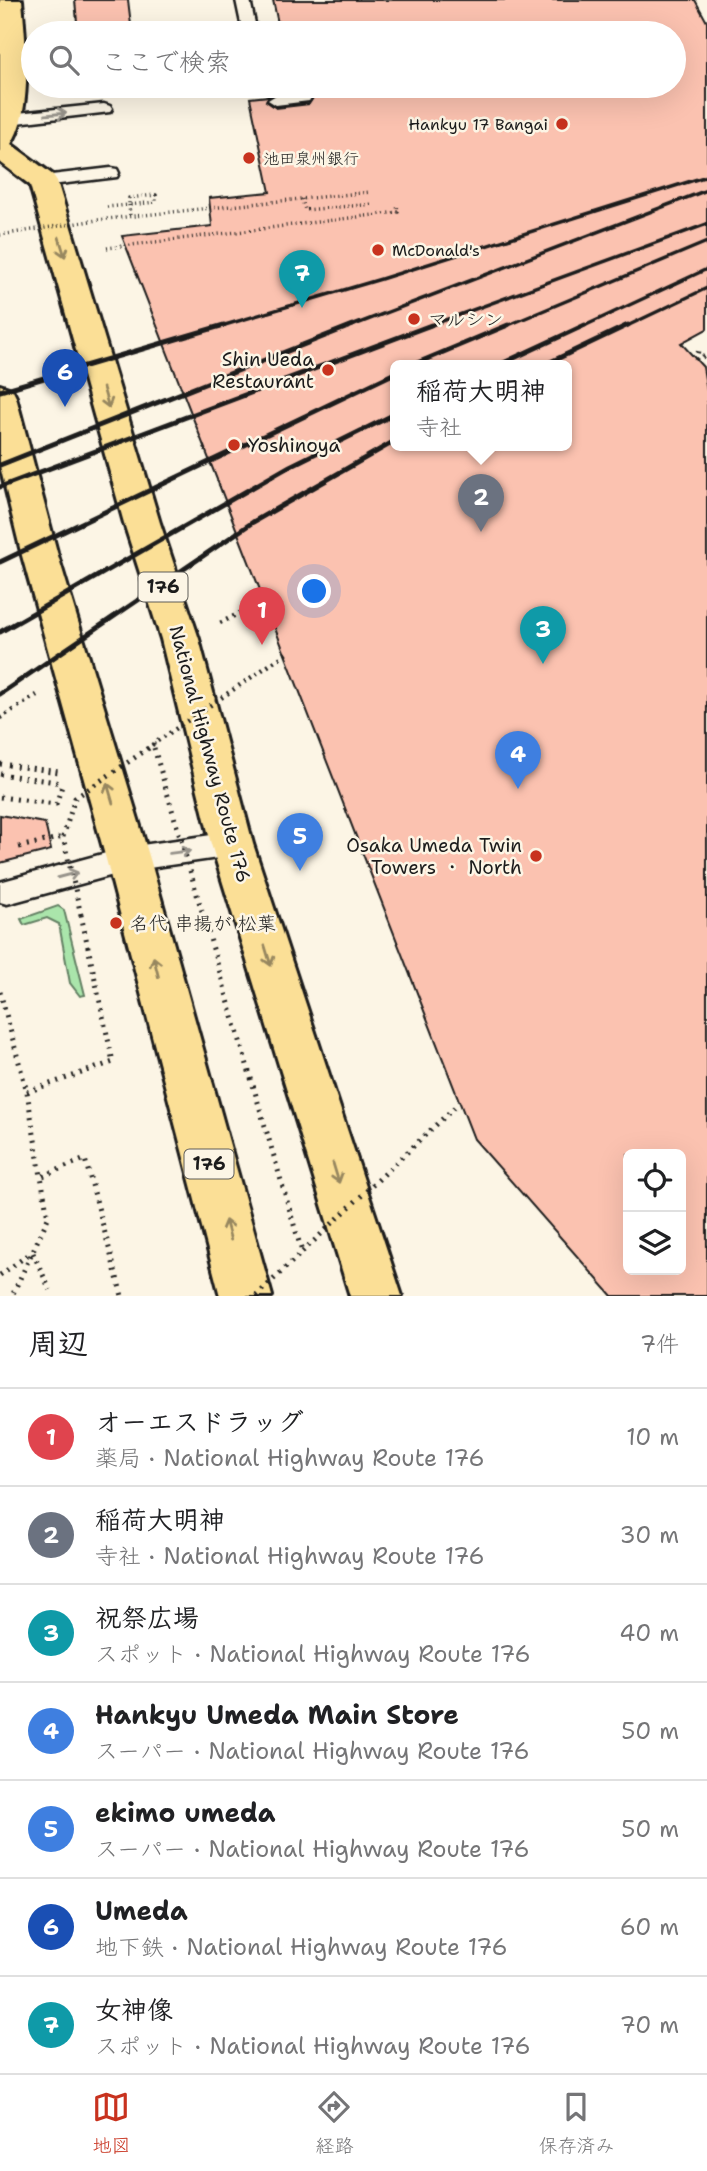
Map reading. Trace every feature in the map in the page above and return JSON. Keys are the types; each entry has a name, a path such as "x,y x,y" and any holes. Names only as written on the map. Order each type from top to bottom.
{"highway":[{"path":"4,130 13,86 10,0"},
{"path":"0,149 43,181"},
{"name":"National Highway Route 176","path":"43,181 142,523 180,639 232,844 376,1296"},
{"name":"176","path":"0,397 40,552 128,859 246,1296"}],"lane":[{"path":"243,0 247,21"},
{"path":"276,100 303,98"},
{"path":"4,130 104,110"},
{"path":"43,181 111,173"},
{"path":"7,892 128,859 232,844"}],"path":[{"path":"0,236 130,216 371,192"},
{"path":"107,206 119,205 132,204 156,202 156,195 129,198 129,207 130,216"},
{"path":"302,199 305,211 374,204"},
{"path":"365,203 369,216"},
{"path":"107,248 398,212 397,205"},
{"path":"699,348 696,360 707,355"},
{"path":"220,623 266,600"},
{"path":"27,1092 113,1062 63,837 75,798 286,653"},
{"path":"0,718 27,698 47,689"},
{"path":"153,743 302,1252"},
{"path":"0,764 58,772"},
{"path":"0,774 54,782"},
{"path":"0,797 50,804"},
{"path":"19,847 63,837"},
{"path":"0,992 27,1092 48,1218 12,1296"},
{"path":"256,1296 459,1103"},
{"path":"43,1176 85,1159 122,1296"},
{"path":"0,1275 32,1252"},
{"path":"32,1252 50,1290"}],"green space":[{"path":"58,906 64,910 85,995 80,996 70,983 59,924 47,918 24,925 21,919"}],"building":[{"path":"75,0 128,0 131,21 77,21"},
{"path":"273,0 695,0 707,22 707,329 681,343 703,367 707,391 707,1296 612,1296 474,1139 122,236 212,226 209,198 270,192 250,98 268,98 266,101 276,108 309,104 312,98 686,98 686,21 277,21"},
{"path":"0,815 45,823 51,850 0,863"}],"railway":[{"path":"218,327 381,279 707,176"},
{"path":"349,327 707,190"},
{"path":"426,327 707,224"},
{"path":"504,327 707,242"},
{"path":"582,327 707,269"},
{"path":"625,327 707,288"},
{"path":"0,391 224,325"},
{"path":"0,465 353,325"},
{"path":"0,487 431,325"},
{"path":"424,360 508,325"},
{"path":"510,360 585,325"},
{"path":"555,360 628,325"},
{"path":"0,562 390,375"},
{"path":"0,632 290,466 390,416"},
{"path":"0,694 253,522 390,444"}],"place":[{"name":"Hankyu 17 Bangai","path":"562,124"},
{"name":"池田泉州銀行","path":"249,158"},
{"name":"McDonald's","path":"378,250"},
{"name":"女神像","path":"302,308"},
{"name":"マルシン","path":"414,319"},
{"name":"Shin Ueda Restaurant","path":"328,370"},
{"name":"Umeda","path":"65,407"},
{"name":"Yoshinoya","path":"234,445"},
{"name":"稲荷大明神","path":"481,532"},
{"name":"オーエスドラッグ","path":"262,645"},
{"name":"祝祭広場","path":"543,664"},
{"name":"Hankyu Umeda Main Store","path":"518,789"},
{"name":"Osaka Umeda Twin Towers ・ North","path":"536,856"},
{"name":"ekimo umeda","path":"300,871"},
{"name":"名代 串揚が 松葉","path":"116,923"}]}
